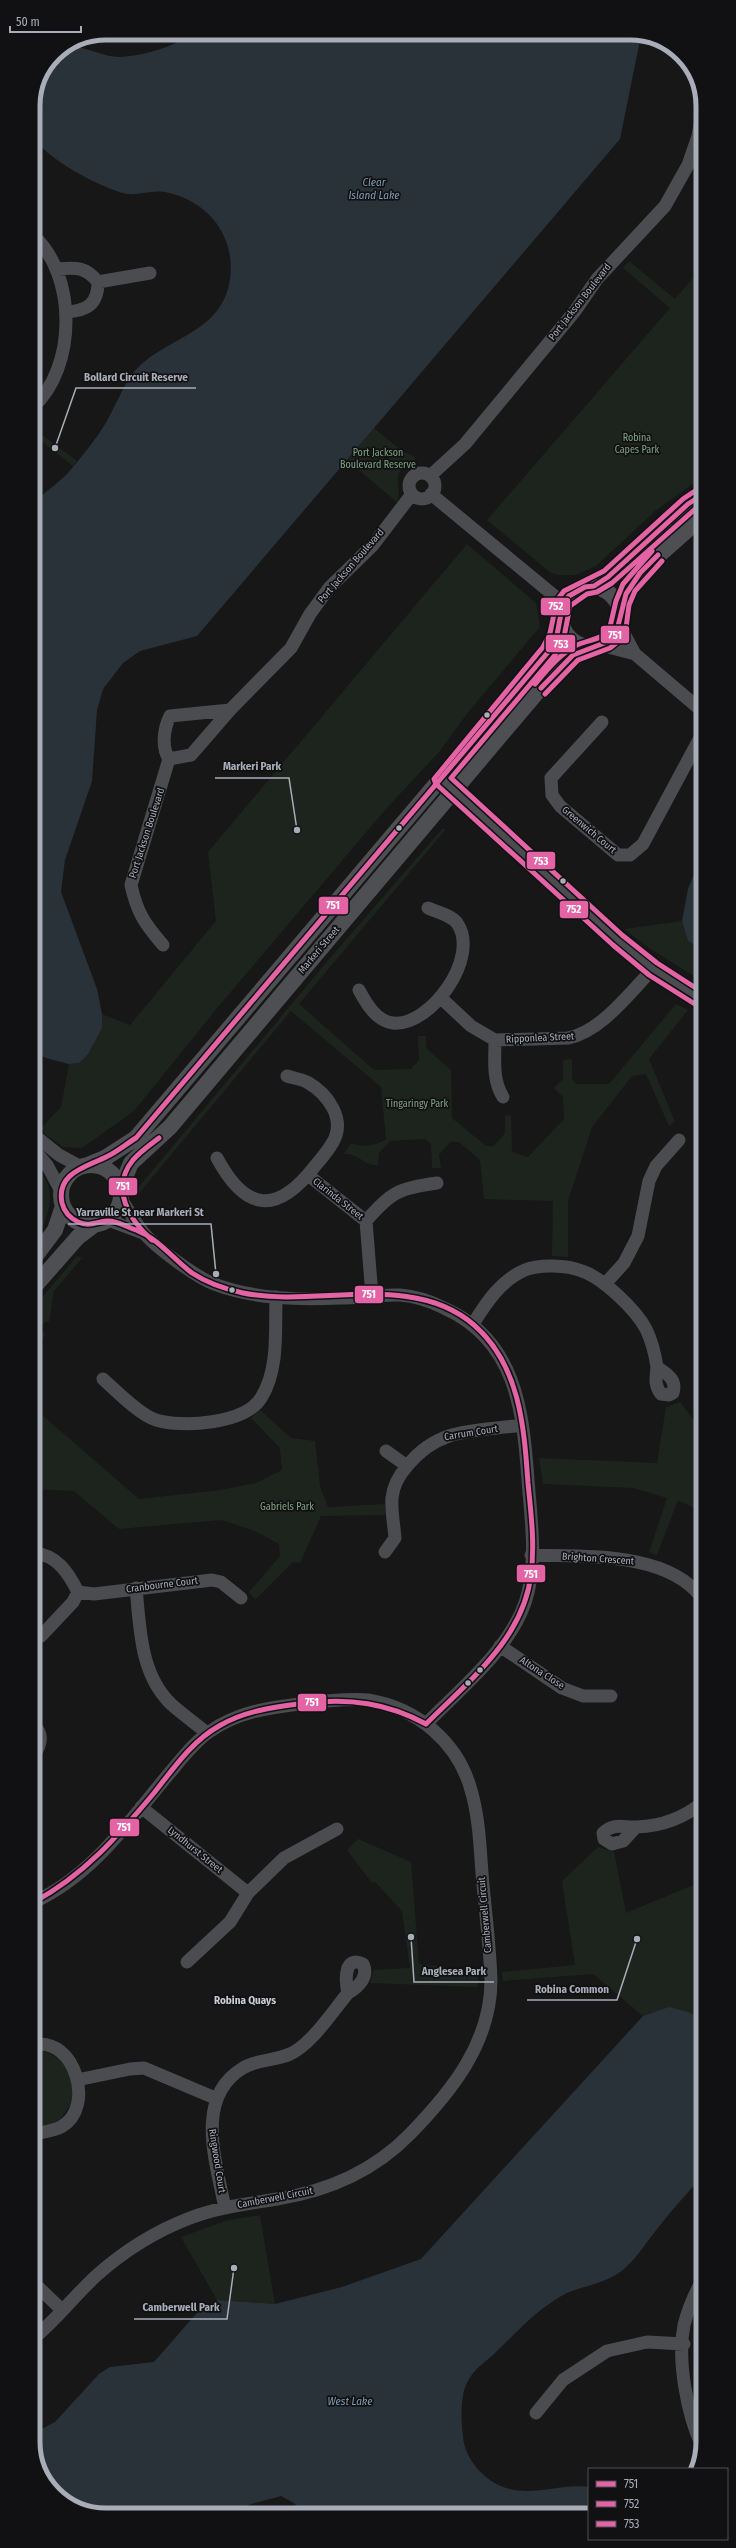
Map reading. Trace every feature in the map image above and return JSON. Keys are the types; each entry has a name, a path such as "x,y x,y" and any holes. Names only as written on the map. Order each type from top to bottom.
{"main road":[{"path":"696,499 688,504 608,577 594,586 576,590 563,603 560,620 567,637 574,643 595,646 612,638 628,591 640,572 696,522"},
{"path":"594,586 611,594 620,618"},
{"name":"Markeri Street","path":"84,1166 105,1158 136,1138 225,1029 441,779 549,651 557,635 560,620"},
{"name":"Markeri Street","path":"121,1193 131,1163 170,1127 549,678 571,656 595,646"},
{"path":"40,1250 55,1230 68,1176 84,1166 96,1165 108,1170 117,1179 121,1193 117,1211 78,1237 40,1280"},
{"path":"62,1199 75,1221 101,1223"}],"street":[{"name":"Port Jackson Boulevard","path":"430,476 465,444 575,312 602,274 665,206 688,165 696,142"},
{"path":"40,241 45,246 58,269 64,292 66,312 63,352 45,397 40,401"},
{"path":"58,269 79,267 92,274 98,282 96,297 90,304 82,311 66,312"},
{"path":"98,282 150,273"},
{"path":"422,473 430,476 434,487 431,494 421,499 412,494 409,486 411,478 422,473"},
{"name":"Port Jackson Boulevard","path":"169,759 191,755 230,710 291,648 310,614 329,588 372,545 412,494"},
{"path":"431,494 563,603"},
{"path":"620,618 635,654 696,706"},
{"path":"595,646 635,654"},
{"name":"Port Jackson Boulevard","path":"163,945 142,921 135,905 131,885 169,759 166,754 165,727 170,716 230,710"},
{"name":"Greenwich Court","path":"602,722 551,778 552,795 560,806 618,855 630,855 644,844 696,745"},
{"path":"441,779 653,969 696,996"},
{"path":"359,990 369,1007 381,1018 392,1023 412,1021 440,997 458,971 462,960 462,934 452,919 428,908"},
{"name":"Ripponlea Street","path":"440,997 470,1026 495,1040 568,1038 587,1032 596,1027 653,969"},
{"path":"495,1040 495,1075 498,1089 503,1097"},
{"path":"217,1158 228,1178 254,1199 274,1200 285,1197 308,1175 334,1142 337,1130 337,1118 332,1105 307,1082 287,1076"},
{"path":"40,1140 59,1155 84,1166"},
{"path":"605,1284 624,1263 638,1236 649,1181 656,1166 679,1140"},
{"path":"40,1157 47,1165 62,1199"},
{"name":"Clarinda Street","path":"308,1175 366,1221 372,1296"},
{"path":"366,1221 387,1197 414,1186 437,1183"},
{"path":"121,1193 143,1233 193,1274 213,1284 236,1291 276,1297 340,1298 401,1295 429,1301 459,1314 473,1324 490,1341 508,1368 515,1385 527,1460 531,1555 526,1602 514,1628 500,1646 426,1724"},
{"path":"101,1223 143,1233"},
{"path":"473,1324 487,1302 506,1281 526,1269 562,1268 581,1270 605,1284 645,1328 653,1344 657,1367"},
{"path":"103,1379 123,1398 154,1420 186,1424 215,1421 245,1412 261,1400 270,1380 274,1354 276,1297"},
{"name":"Carrum Court","path":"385,1552 395,1538 392,1504 394,1491 407,1466 426,1446 446,1435 522,1425"},
{"path":"386,1451 407,1466"},
{"path":"40,1555 49,1556 70,1576 78,1592 73,1602 41,1636"},
{"name":"Brighton Crescent","path":"531,1555 632,1559 663,1569 696,1589"},
{"name":"Cranbourne Court","path":"78,1592 94,1594 212,1580 221,1582 241,1598"},
{"path":"136,1588 141,1642 148,1671 170,1703 207,1733"},
{"name":"Altona Close","path":"500,1646 562,1688 583,1696 611,1696"},
{"name":"Camberwell Circuit","path":"40,1899 51,1894 81,1873 108,1846 207,1733 249,1712 269,1707 345,1699 381,1703 395,1707 426,1724 453,1751 466,1774 475,1803 491,1981 488,2009 478,2043 457,2079 420,2123 397,2146 369,2167 351,2177 311,2193 225,2208 191,2217 142,2242 105,2268 40,2332"},
{"path":"40,1734 40,1746"},
{"name":"Lyndhurst Street","path":"141,1807 248,1893"},
{"path":"635,1828 671,1821 692,1812 696,1808"},
{"path":"186,1962 230,1922 248,1893 284,1858 337,1829"},
{"path":"76,2080 130,2069 144,2068 215,2098 222,2088 242,2068 290,2054 303,2045 348,1993"},
{"path":"40,2046 51,2047 65,2055 72,2066 76,2080 78,2100 71,2117 61,2127 40,2132"},
{"name":"Ringwood Court","path":"215,2098 211,2129 225,2208"},
{"path":"40,2289 62,2310"},
{"path":"696,2293 684,2326 683,2376 696,2419"},
{"path":"536,2413 563,2380 607,2351 647,2342 684,2344"}],"green space":[{"name":"Robina Capes Park","path":"629,261 675,299 692,279 696,279 696,481 655,511 596,566 575,575 558,575 551,573 487,520 670,308 623,268"},
{"name":"Port Jackson Boulevard Reserve","path":"374,428 402,451 415,457 415,461 406,465 398,475 399,497 397,502 347,460"},
{"path":"40,433 77,461 73,466 40,440"},
{"path":"467,544 536,603 540,627 469,711 439,752 386,809 218,1007 134,1111 82,1148 63,1147 46,1135 41,1128 61,1107 69,1064 79,1063 102,1028 102,1014 130,1025 216,921 208,852"},
{"name":"Tingaringy Park","path":"442,829 446,829 299,1004 374,1070 411,1069 419,1060 418,1036 426,1036 426,1048 451,1070 452,1118 486,1146 494,1146 505,1133 505,1116 511,1115 512,1152 528,1157 564,1119 563,1097 554,1088 563,1079 563,1060 572,1059 572,1079 576,1084 609,1084 676,1004 688,1010 649,1059 675,1122 669,1126 646,1074 632,1076 592,1127 568,1201 568,1257 552,1256 553,1201 484,1199 480,1160 459,1142 450,1142 439,1155 441,1168 432,1168 431,1144 425,1139 390,1141 379,1153 378,1165 368,1164 355,1156 344,1154 351,1143 355,1145 369,1146 386,1139 381,1087 291,1011 135,1198 137,1189 330,958"},
{"path":"682,921 688,941 696,946 696,977 649,948 624,929"},
{"path":"40,1172 46,1180 50,1196 50,1204 42,1230 40,1231"},
{"path":"77,1256 82,1258 54,1291 49,1322 45,1322 40,1327 40,1300"},
{"path":"40,1329 45,1334 40,1346"},
{"path":"40,1346 43,1351 40,1367"},
{"path":"680,1402 696,1423 696,1509 678,1500 657,1555 649,1552 667,1498 633,1488 543,1484 539,1458 657,1463 666,1407"},
{"name":"Gabriels Park","path":"260,1410 291,1438 315,1441 320,1486 328,1507 385,1504 385,1515 321,1516 300,1563 293,1562 255,1600 249,1592 280,1556 279,1544 255,1531 221,1520 119,1529 74,1491 40,1489 40,1413 139,1499 221,1490 256,1483 282,1470 280,1448 251,1418"},
{"path":"358,1839 411,1862 419,1964 478,1972 478,1987 370,1983 374,1970 410,1968 402,1911 375,1882 372,1883 347,1850"},
{"path":"598,1847 614,1852 626,1913 696,1884 696,2016 680,2011 666,2010 643,2016 593,1974 503,1981 502,1972 575,1965 562,1881"},
{"path":"40,2050 60,2060 66,2066 73,2082 71,2102 61,2118 60,2124 40,2129"},
{"path":"260,2215 275,2304 217,2300 181,2237 228,2220"}],"water":[{"name":"Clear Island Lake","path":"181,40 640,41 620,139 197,636 140,651 123,663 103,689 97,710 92,781 65,860 61,892 97,989 102,1014 102,1028 88,1054 79,1063 69,1064 40,1055 40,497 67,474 90,446 106,422 134,372 161,350 204,324 216,312 225,298 230,279 231,263 223,234 216,222 206,211 194,203 180,196 165,192 128,194 118,192 63,164 41,147 41,93 45,80 51,69 59,59 75,48 113,57 121,57 159,50"},
{"path":"696,869 696,946 688,941 682,921 688,889"},
{"name":"West Lake","path":"669,2007 696,2016 696,2184 672,2211 637,2256 619,2273 605,2280 567,2293 547,2305 479,2367 467,2382 464,2390 462,2405 463,2437 467,2453 483,2475 498,2485 516,2490 537,2491 579,2486 588,2487 588,2508 299,2508 294,2503 281,2496 248,2505 246,2508 101,2508 80,2503 69,2497 56,2486 43,2463 41,2455 40,2430 55,2422 99,2374 110,2367 154,2362 196,2314 217,2300 275,2304 342,2287 421,2259 643,2016"}],"transit line":[{"name":"752","path":"696,490 683,499 604,571 564,591 557,600 550,633 543,647 434,779 436,784 613,945 649,975 696,1005"},
{"name":"751","path":"426,1724 476,1675 506,1638 518,1618 526,1597 531,1574 533,1551 532,1528 521,1419 517,1398 510,1378 501,1359 489,1341 474,1325 449,1309 422,1299 393,1295 363,1294 302,1297 272,1296 243,1293 223,1288 192,1273 152,1238 136,1230 110,1221 92,1224 78,1222 64,1209 61,1193 68,1178 74,1172 110,1155 136,1138 549,651 557,635 563,603 569,596 585,587 594,586 608,577 688,504 696,499"},
{"name":"753","path":"696,508 612,583 597,592 587,594 570,606 564,637 555,655 451,778 622,935 657,963 696,988"},
{"name":"753","path":"535,684 554,663 569,650 575,646 598,638 609,631 616,601 623,584 652,551"},
{"name":"751","path":"541,688 573,655 607,642 616,634 626,594 640,573 658,555"},
{"name":"752","path":"545,694 578,660 610,648 620,640 626,628 629,605 635,591 662,561"},
{"name":"751","path":"152,1240 136,1223 130,1213 125,1203 123,1182 126,1171 133,1160 159,1138"},
{"name":"751","path":"40,1898 69,1880 99,1854 141,1809 176,1765 200,1739 219,1726 240,1716 272,1708 306,1703 338,1701 382,1707 397,1711 426,1724"}],"place":[{"name":"Bollard Circuit Reserve","path":"55,448"},
{"name":"Markeri Park","path":"297,830"},
{"name":"Yarraville St near Markeri St","path":"216,1274"},
{"name":"Anglesea Park","path":"411,1937"},
{"name":"Robina Common","path":"637,1939"},
{"name":"Camberwell Park","path":"234,2268"}],"district":[{"name":"Robina Quays","path":"245,2000"}]}
